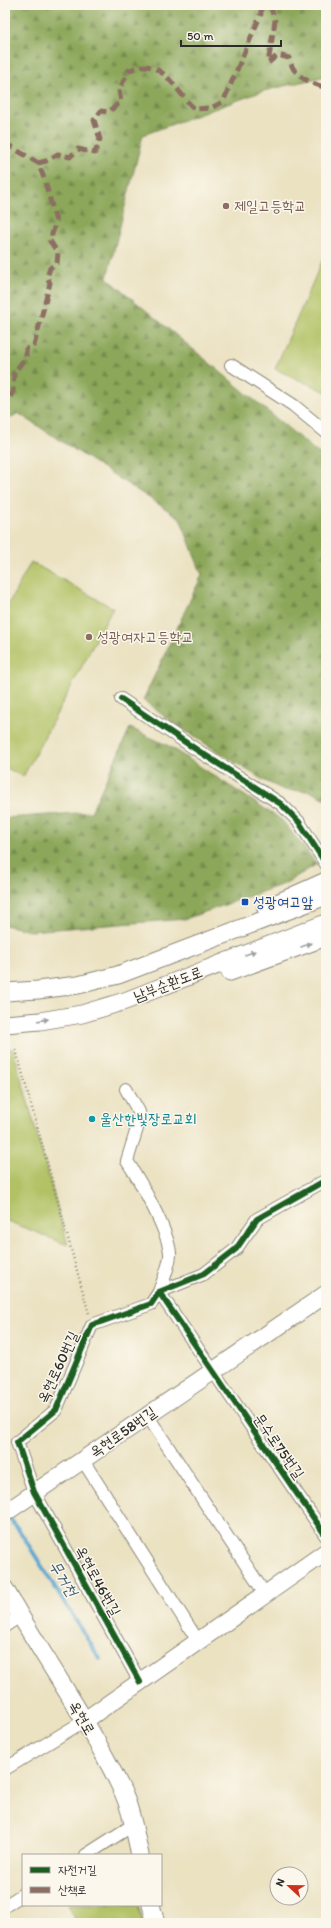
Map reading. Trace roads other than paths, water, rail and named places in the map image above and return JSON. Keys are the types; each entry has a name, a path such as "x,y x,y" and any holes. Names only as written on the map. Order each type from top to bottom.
{"main road":[{"path":"78,985 159,955 326,881"},
{"name":"남부순환도로","path":"5,992 78,985 118,975 326,896"},
{"name":"남부순환도로","path":"5,1024 40,1021 82,1014 125,1002 326,923"},
{"path":"82,1014 163,996 326,937"},
{"name":"옥현로58번길","path":"5,1512 326,1294"},
{"path":"84,1721 326,1552"},
{"name":"옥현로","path":"5,1589 84,1721 122,1789 134,1825 140,1854"},
{"path":"152,1906 156,1923"}],"street":[{"path":"231,365 293,405 326,432"},
{"path":"121,699 281,804 299,822 326,864"},
{"path":"126,1089 139,1112 139,1122 127,1161 144,1190 167,1238 170,1255 159,1292 212,1370"},
{"name":"옥현로60번길","path":"34,1492 17,1442 56,1410 92,1325 151,1304 159,1292 204,1274 236,1249 257,1219 326,1180"},
{"name":"문수로75번길","path":"212,1370 326,1536"},
{"path":"147,1416 266,1594"},
{"path":"82,1459 198,1641"},
{"name":"옥현로46번길","path":"34,1492 140,1682"},
{"path":"5,1626 20,1616"},
{"path":"5,1769 84,1721"},
{"path":"88,1854 134,1825"},
{"path":"5,1906 22,1895"}],"waterway":[{"name":"무거천","path":"8,1516 21,1533 100,1659"}],"place":[{"name":"제일고등학교","path":"226,206"},
{"name":"성광여자고등학교","path":"89,637"},
{"name":"성광여고앞","path":"245,902"},
{"name":"울산한빛장로교회","path":"92,1119"}]}
